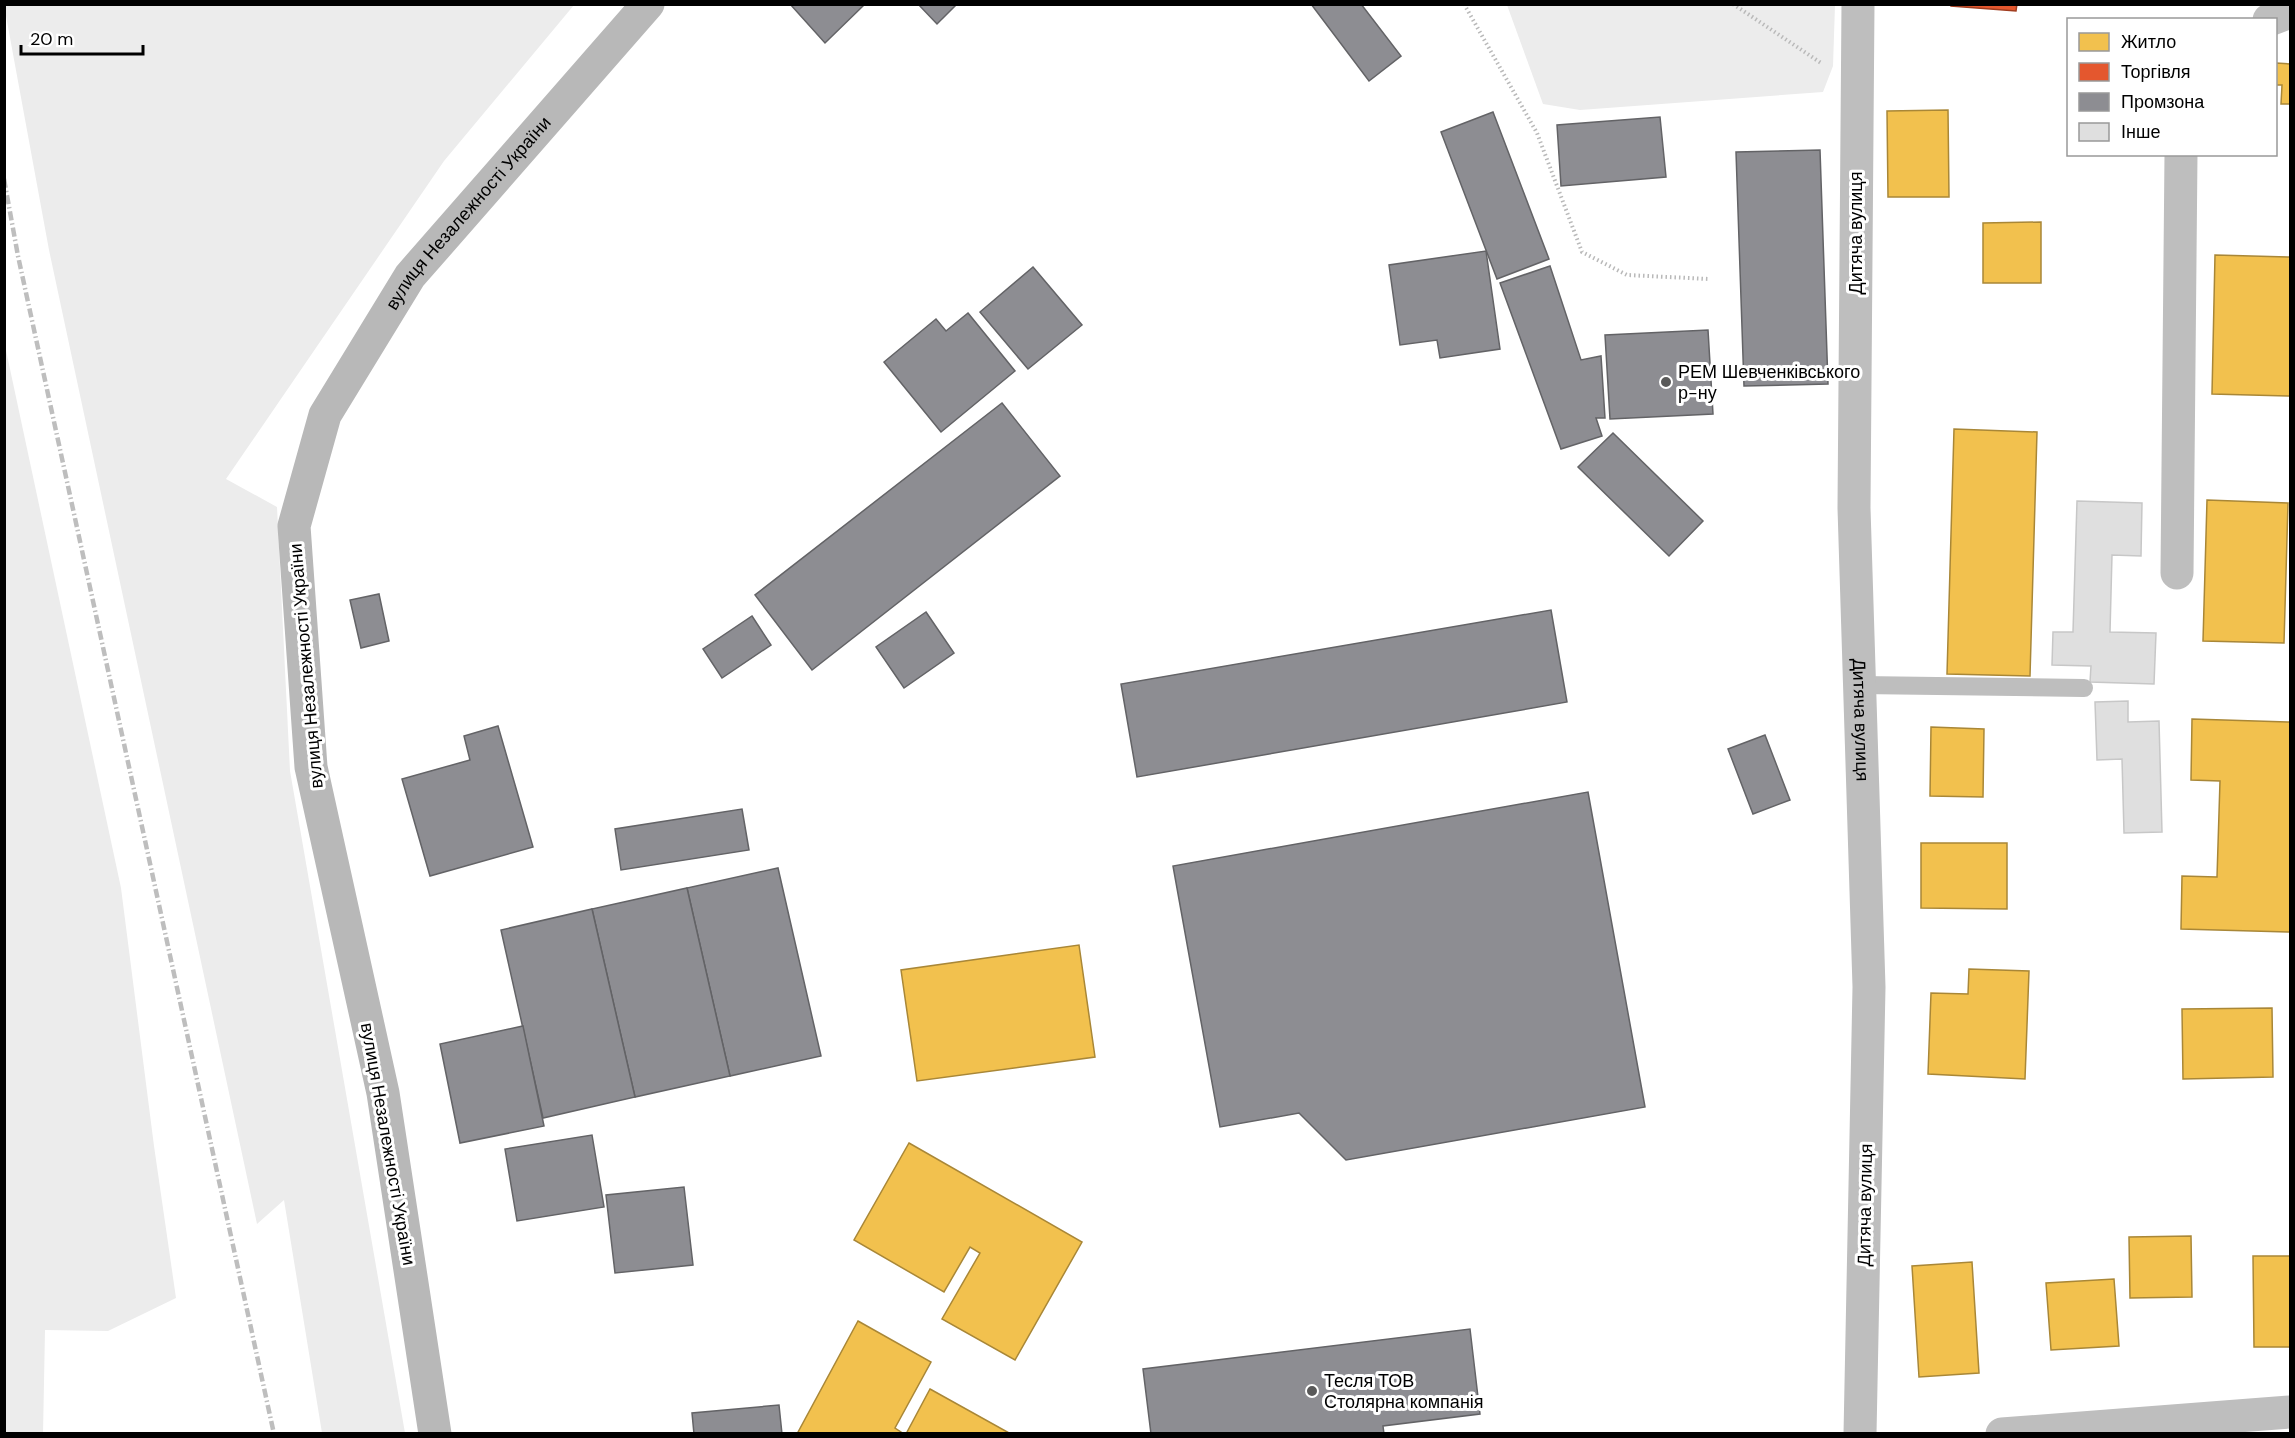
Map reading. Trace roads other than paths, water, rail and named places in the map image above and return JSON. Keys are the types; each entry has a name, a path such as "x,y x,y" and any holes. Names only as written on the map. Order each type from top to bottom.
{"main road":[{"name":"вулиця Незалежності України","path":"435,1434 383,1093 312,767 294,526 325,415 410,276 648,4"}],"street":[{"name":"Дитяча вулиця","path":"1858,4 1854,508 1869,987 1860,1434"},
{"path":"2274,18 2290,12"},
{"path":"2177,573 2181,156"},
{"path":"2002,1434 2290,1412"}],"lane":[{"path":"1860,685 2084,688"}],"railway":[{"path":"4,179 18,256 274,1434"}],"place":[{"name":"РЕМ Шевченківського р-ну","path":"1666,382"},
{"name":"Тесля ТОВ Столярна компанія","path":"1312,1391"}]}
